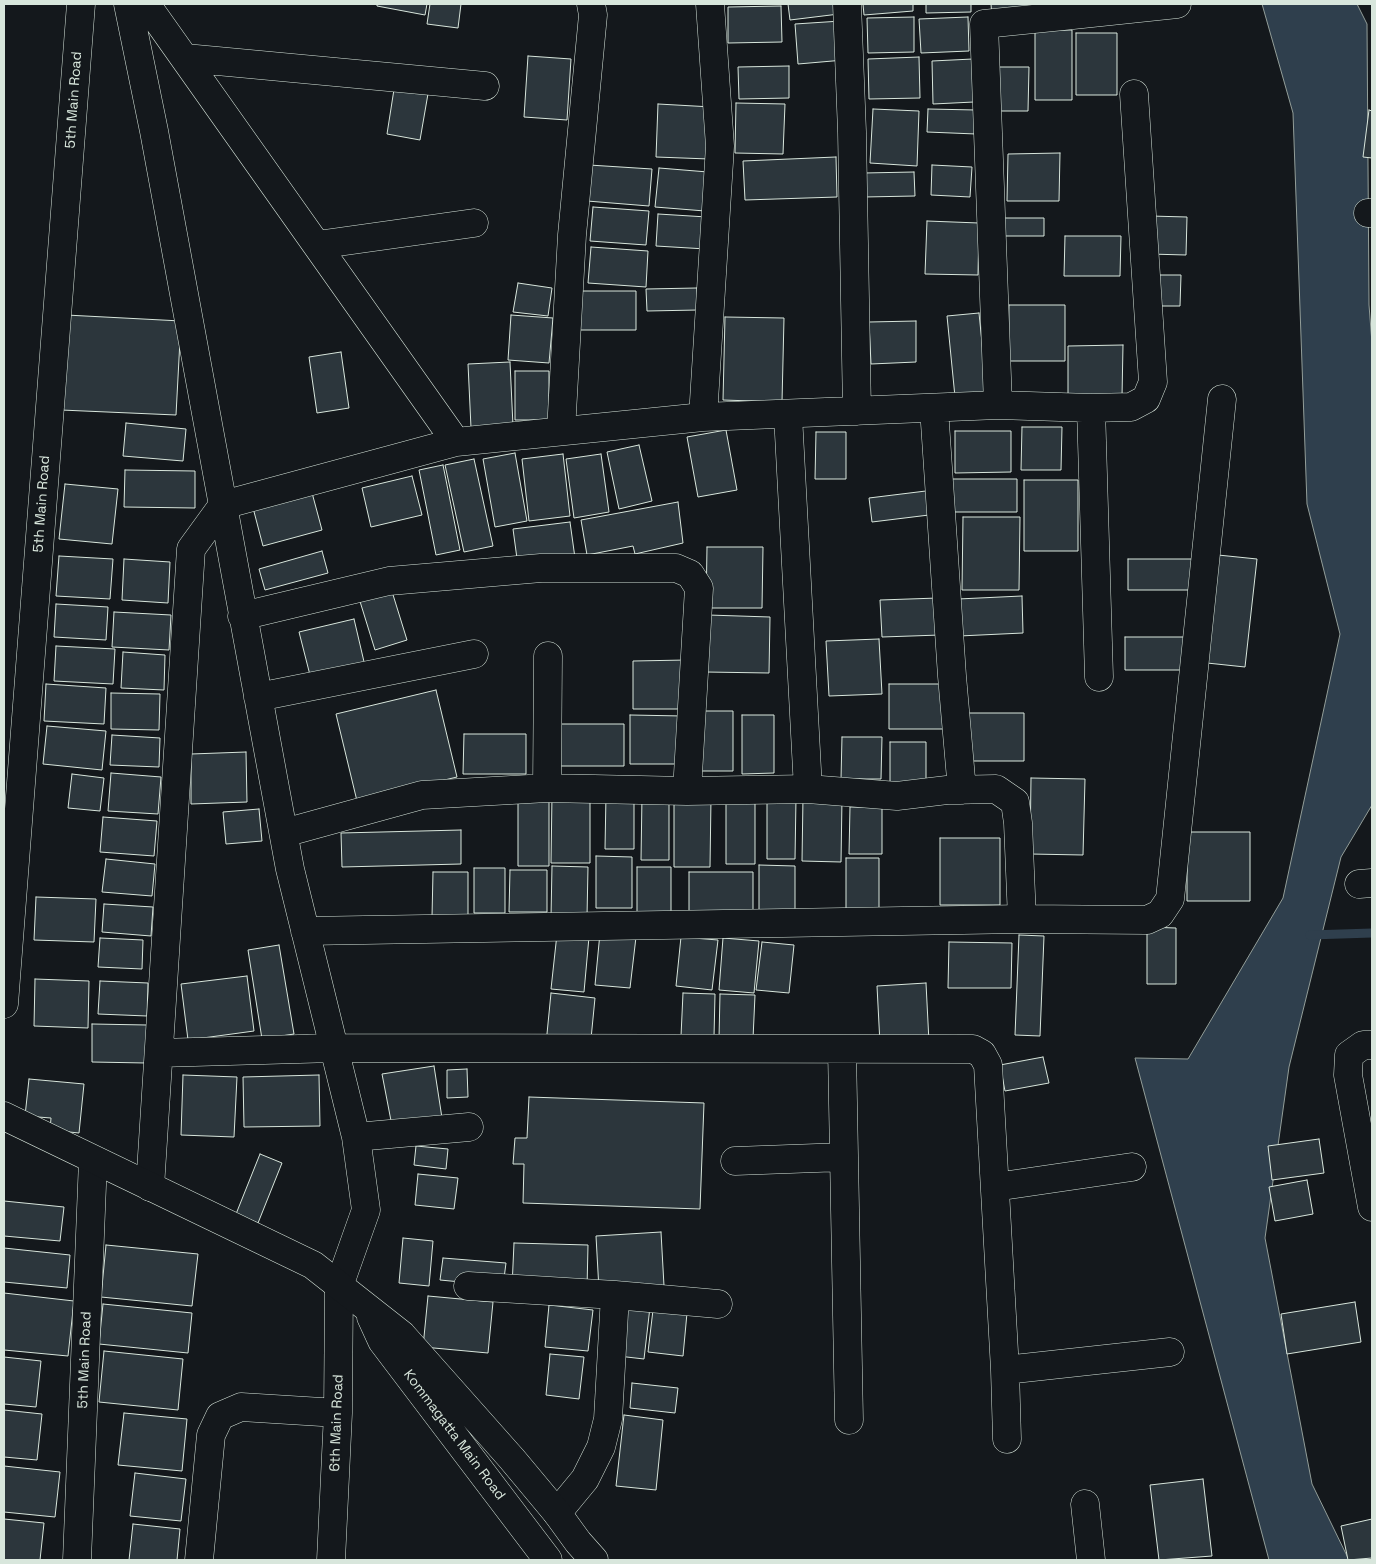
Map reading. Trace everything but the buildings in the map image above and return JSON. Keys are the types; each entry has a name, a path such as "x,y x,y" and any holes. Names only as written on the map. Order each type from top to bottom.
{"street":[{"name":"5th Main Road","path":"4,1004 81,4"},
{"name":"6th Main Road","path":"128,4 154,131 290,869 356,1137 366,1210 339,1286 338,1413 331,1560"},
{"path":"146,4 456,442"},
{"path":"561,431 572,235 593,15 591,4"},
{"path":"703,417 720,146 710,4"},
{"path":"847,4 852,132 857,411"},
{"path":"998,406 984,24 1062,10 1177,4"},
{"path":"185,58 485,86"},
{"path":"150,1187 190,549 223,505 456,442 703,417 998,406 1131,407 1146,400 1153,382 1134,94"},
{"path":"317,245 474,222"},
{"path":"305,931 1022,919 1146,920 1160,914 1170,899 1222,399"},
{"path":"934,408 951,666 962,790"},
{"path":"1091,408 1099,677"},
{"path":"788,415 808,789"},
{"path":"242,616 389,581 541,568 676,568 690,574 699,588 687,791"},
{"path":"258,697 474,654"},
{"path":"548,656 548,788"},
{"path":"284,834 422,795 548,788 687,791 808,789 897,796 996,789 1014,802 1018,823 1022,919"},
{"path":"1372,1045 1363,1045 1349,1055 1348,1075 1372,1207"},
{"path":"158,1052 334,1048 973,1049 982,1054 988,1065 1005,1370 1007,1439"},
{"path":"842,1050 849,1420"},
{"path":"4,1116 313,1265 402,1335 557,1513 594,1560"},
{"path":"356,1137 469,1127"},
{"path":"736,1161 844,1157"},
{"name":"5th Main Road","path":"77,1560 93,1160"},
{"path":"995,1187 1132,1167"},
{"path":"468,1286 615,1295 718,1304"},
{"path":"557,1513 585,1479 601,1447 608,1419 615,1295"},
{"name":"Kommagatta Main Road","path":"366,1307 382,1341 548,1560"},
{"path":"1005,1370 1170,1352"},
{"path":"198,1560 211,1435 220,1416 241,1407 338,1413"},
{"path":"1085,1504 1090,1560"}],"water":[{"path":"1262,4 1357,4 1367,24 1369,305 1372,343 1372,805 1341,857 1289,1067 1265,1238 1312,1484 1349,1560 1269,1560 1135,1058 1188,1059 1283,898 1340,634 1307,504 1293,113"}],"waterway":[{"path":"1310,935 1372,933"}]}
